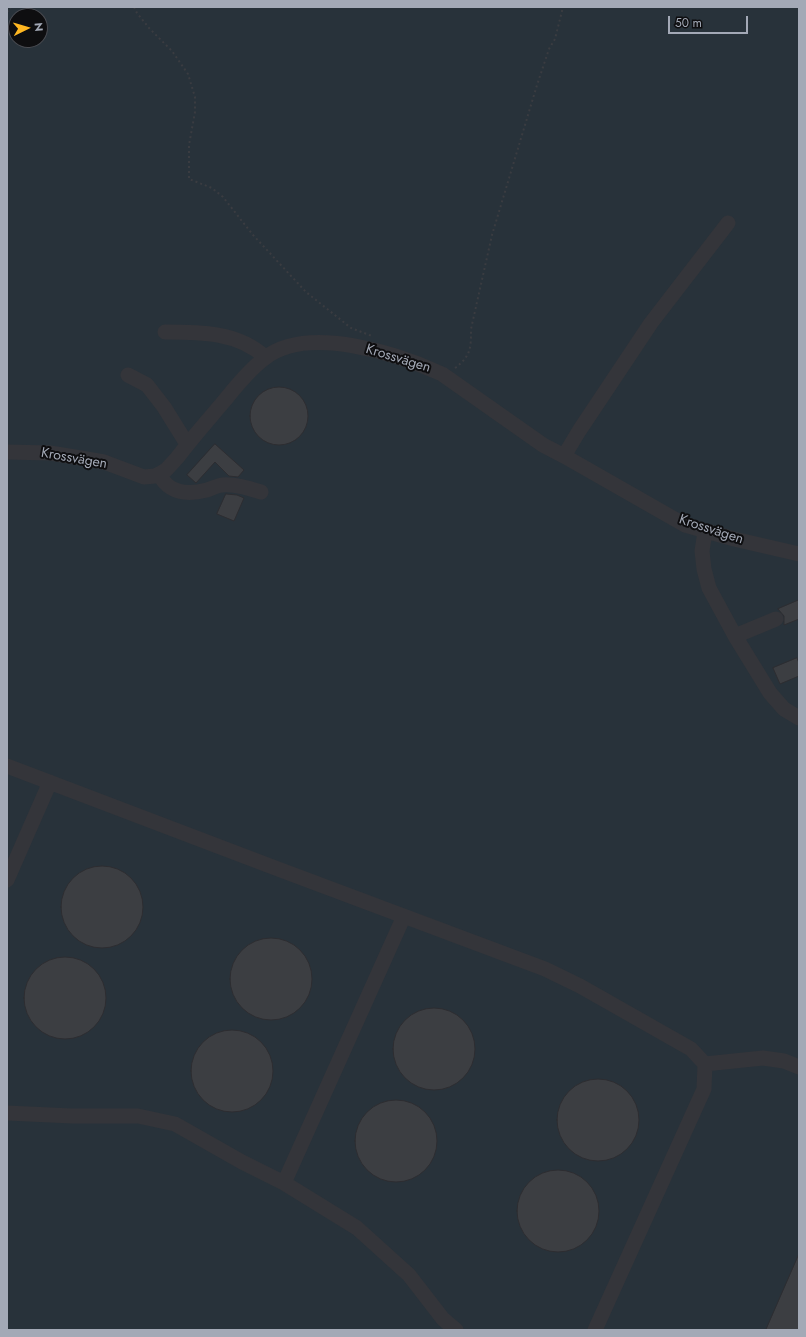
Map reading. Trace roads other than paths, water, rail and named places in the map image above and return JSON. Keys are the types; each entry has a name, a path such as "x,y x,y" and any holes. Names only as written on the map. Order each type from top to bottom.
{"street":[{"path":"564,456 651,323 728,223"},
{"path":"166,332 212,333 234,339 258,351 265,357"},
{"name":"Krossvägen","path":"7,452 50,453 104,462 144,477 155,476 166,470 239,383 265,357 286,347 309,342 360,347 391,354 425,366 442,374 543,445 685,525 706,532 799,554"},
{"path":"128,375 147,385 164,407 187,444"},
{"path":"159,474 166,485 181,492 195,492 221,485 236,485 261,492"},
{"path":"706,532 702,551 704,569 709,588 735,636 770,693 784,709 799,718"},
{"path":"735,636 776,620"},
{"path":"7,766 505,953 580,986 691,1049 705,1064 704,1089 595,1330"},
{"path":"7,880 50,782"},
{"path":"284,1183 404,916"},
{"path":"705,1064 763,1058 784,1061 799,1067"},
{"path":"7,1113 72,1116 138,1116 175,1124 242,1162 284,1183 357,1228 409,1274 443,1319 456,1330"}]}
